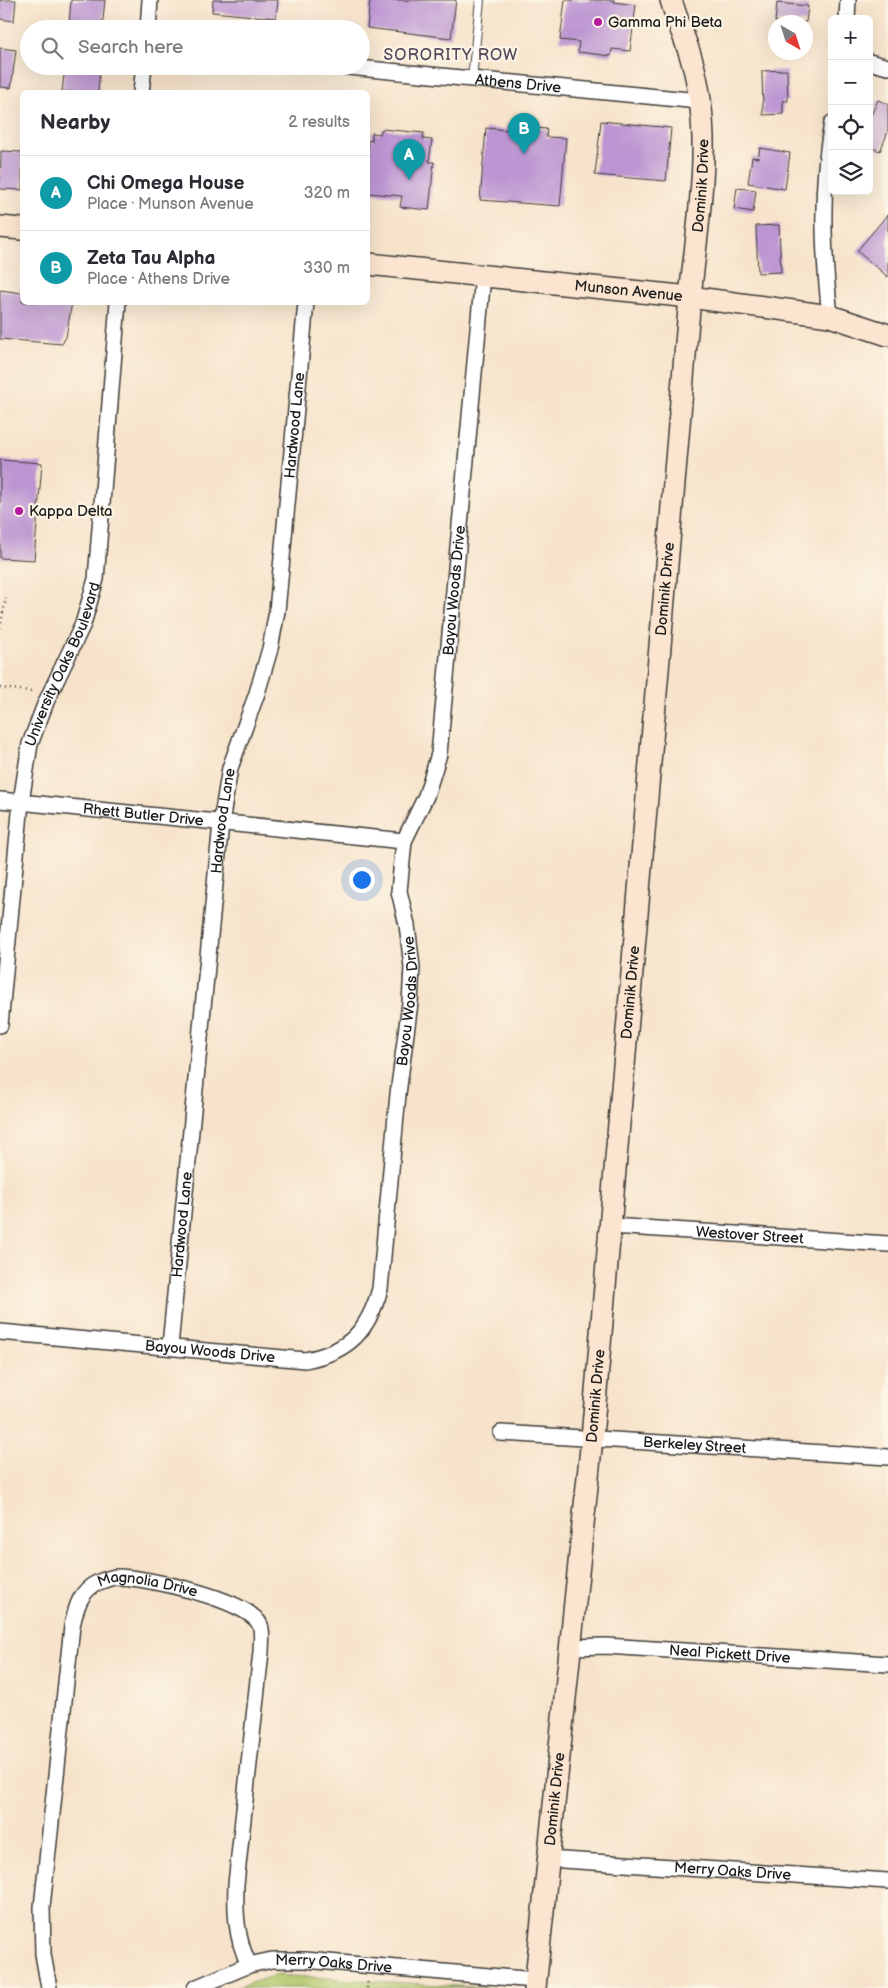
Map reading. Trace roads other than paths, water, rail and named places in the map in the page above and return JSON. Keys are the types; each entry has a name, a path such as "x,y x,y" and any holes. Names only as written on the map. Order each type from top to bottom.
{"street":[{"path":"149,20 150,0"},
{"name":"Dominik Drive","path":"535,1984 592,1438 690,297 702,182 704,140 693,63 671,0"},
{"path":"847,15 848,0"},
{"path":"873,63 888,68"},
{"name":"Athens Drive","path":"370,69 699,101"},
{"path":"141,90 143,75"},
{"path":"829,150 824,188 823,223 830,316"},
{"path":"0,227 20,229"},
{"name":"Munson Avenue","path":"370,264 690,297 830,316 888,335"},
{"name":"Bayou Woods Drive","path":"0,1332 170,1346 305,1360 323,1357 336,1351 363,1330 373,1313 380,1290 398,1094 410,1003 412,967 407,925 399,891 404,841 426,796 439,754 483,275"},
{"name":"University Oaks Boulevard","path":"0,1025 21,802 30,744 46,702 83,624 96,579 118,305"},
{"name":"Hardwood Lane","path":"170,1346 221,823 230,768 270,650 277,611 306,305"},
{"name":"Rhett Butler Drive","path":"0,800 404,841"},
{"name":"Westover Street","path":"611,1226 888,1244"},
{"name":"Berkeley Street","path":"501,1433 888,1457"},
{"name":"Magnolia Drive","path":"49,1988 43,1954 42,1907 72,1626 76,1606 86,1591 98,1582 116,1576 167,1584 233,1603 247,1611 260,1625 261,1652 236,1884 235,1918 241,1949 249,1965"},
{"name":"Neal Pickett Drive","path":"571,1647 606,1646 888,1664"},
{"name":"Merry Oaks Drive","path":"548,1859 888,1881"},
{"name":"Merry Oaks Drive","path":"195,1988 249,1965 272,1960 305,1960 535,1984"}],"lane":[{"path":"472,79 480,0"}],"place":[{"name":"Gamma Phi Beta","path":"598,22"},
{"name":"Zeta Tau Alpha","path":"524,154"},
{"name":"Chi Omega House","path":"409,180"},
{"name":"Kappa Delta","path":"19,511"}],"district":[{"name":"SORORITY ROW","path":"451,54"}]}
